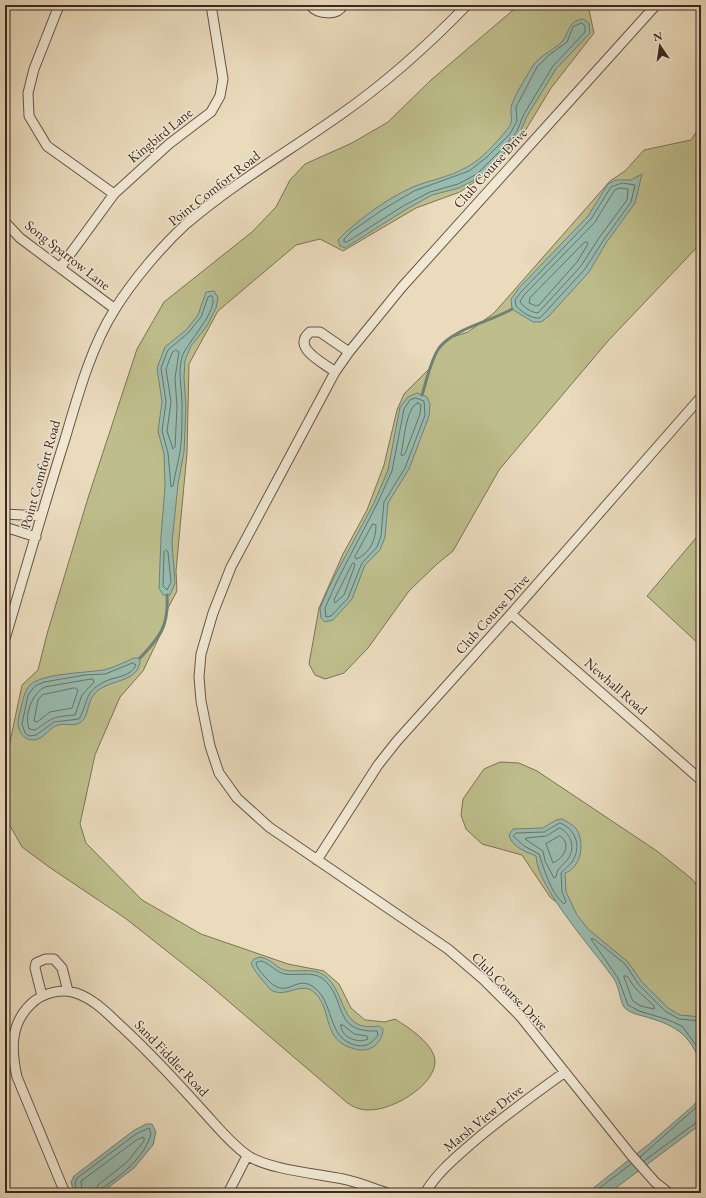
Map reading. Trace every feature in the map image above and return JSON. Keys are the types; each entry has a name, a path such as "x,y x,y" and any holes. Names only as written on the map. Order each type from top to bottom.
{"street":[{"name":"Kingbird Lane","path":"60,268 114,194 169,144 212,112 220,96 223,79 211,5"},
{"path":"310,5 313,10 324,13 334,13 341,9 343,5"},
{"name":"Point Comfort Road","path":"5,640 36,537 40,516 78,397 100,338 115,309 155,258 186,225 239,184 299,141 340,115 378,86 416,55 467,5"},
{"name":"Club Course Drive","path":"656,5 402,287 349,352 335,372 231,567 213,613 201,654 199,677 201,701 210,746 220,773 237,798 269,827 448,949 483,979 520,1016 631,1155 645,1171 669,1193"},
{"path":"58,8 34,69 28,93 29,116 47,146 114,194"},
{"name":"Song Sparrow Lane","path":"5,222 20,238 115,309"},
{"path":"335,372 305,349 303,341 305,336 310,332 320,332 349,352"},
{"name":"Club Course Drive","path":"317,860 378,765 397,741 511,614 701,397"},
{"path":"5,514 40,516"},
{"path":"5,528 36,537"},
{"name":"Newhall Road","path":"511,614 701,780"},
{"path":"42,996 35,968 36,963 45,959 54,959 59,964 68,991 42,996 24,1010 18,1020 13,1044 14,1064 27,1104 65,1193"},
{"name":"Sand Fiddler Road","path":"68,991 90,1000 107,1012 133,1036 225,1135 247,1156 277,1166 346,1179 387,1193"},
{"name":"Marsh View Drive","path":"425,1193 439,1172 487,1130 506,1114 565,1072"},
{"path":"228,1193 247,1156"}],"green space":[{"path":"519,5 588,5 594,33 551,88 525,131 487,173 460,192 416,208 343,251 320,239 296,245 218,311 189,364 187,453 176,571 177,591 168,608 164,627 143,671 120,697 95,755 80,824 86,843 142,900 201,934 288,964 324,971 339,984 351,1008 365,1020 385,1022 395,1019 420,1037 426,1043 434,1056 435,1063 432,1073 416,1091 404,1099 379,1109 367,1110 354,1107 347,1102 206,982 125,918 22,847 5,817 5,747 10,742 22,685 38,670 47,634 88,498 137,349 164,302 252,232 276,207 290,180 305,164 352,143 388,122 431,80"},
{"path":"701,125 701,243 608,341 499,470 453,551 409,591 368,648 344,673 325,679 315,675 309,664 319,608 343,554 367,510 384,465 397,410 404,394 430,368 439,348 450,338 468,332 494,313 610,181 625,171 644,150 691,140"},
{"path":"701,532 701,646 647,596"},
{"path":"500,762 519,763 537,771 657,851 692,879 701,891 701,1044 567,911 550,897 522,855 482,844 466,829 461,815 463,799 484,769"}],"water":[{"path":"583,19 589,23 590,33 556,69 527,116 520,133 508,149 480,177 459,188 432,195 405,210 345,248 340,246 338,240 346,232 363,217 383,203 413,187 447,176 460,170 478,160 488,151 509,128 511,124 512,104 535,62 562,42 572,24"},
{"path":"642,174 635,203 606,243 589,272 549,316 541,322 533,322 512,309 511,299 519,288 588,216 608,184 616,180 631,180"},
{"path":"214,291 218,298 216,308 207,326 191,346 185,360 184,378 186,407 184,452 178,484 172,542 175,583 170,595 163,595 159,588 165,486 164,454 158,431 162,402 157,368 165,347 186,330 198,315 206,292"},
{"path":"417,393 427,397 430,404 429,416 409,469 388,503 385,537 380,550 365,565 352,599 333,620 325,622 321,618 320,608 333,579 374,503 388,470 400,407 408,397"},
{"path":"134,658 140,658 139,666 136,671 132,675 106,686 95,693 92,697 86,715 81,722 76,724 55,726 41,738 34,740 27,739 21,734 18,727 19,717 26,690 31,684 41,679 58,675 103,670"},
{"path":"562,819 576,828 581,842 578,861 575,866 565,873 566,892 577,915 588,929 628,962 642,982 668,1008 680,1015 701,1017 701,1064 691,1044 679,1031 654,1019 633,1013 624,1007 614,979 568,919 546,885 539,869 536,856 516,846 509,835 513,829 543,828 556,820"},
{"path":"260,957 284,970 314,971 324,975 332,983 345,1010 356,1024 366,1027 379,1026 383,1029 379,1041 371,1048 364,1050 357,1050 344,1045 332,1032 324,1008 315,993 305,988 282,992 271,990 258,975 251,963 254,959"},
{"path":"701,1096 701,1124 609,1193 587,1193 649,1144 694,1105"},
{"path":"146,1124 152,1124 156,1132 153,1145 134,1168 101,1193 74,1193 71,1182 74,1176 133,1131"}],"waterway":[{"path":"422,395 433,359 445,341 463,330 512,309"},
{"path":"140,658 153,644 162,630 165,623 167,595"}]}
